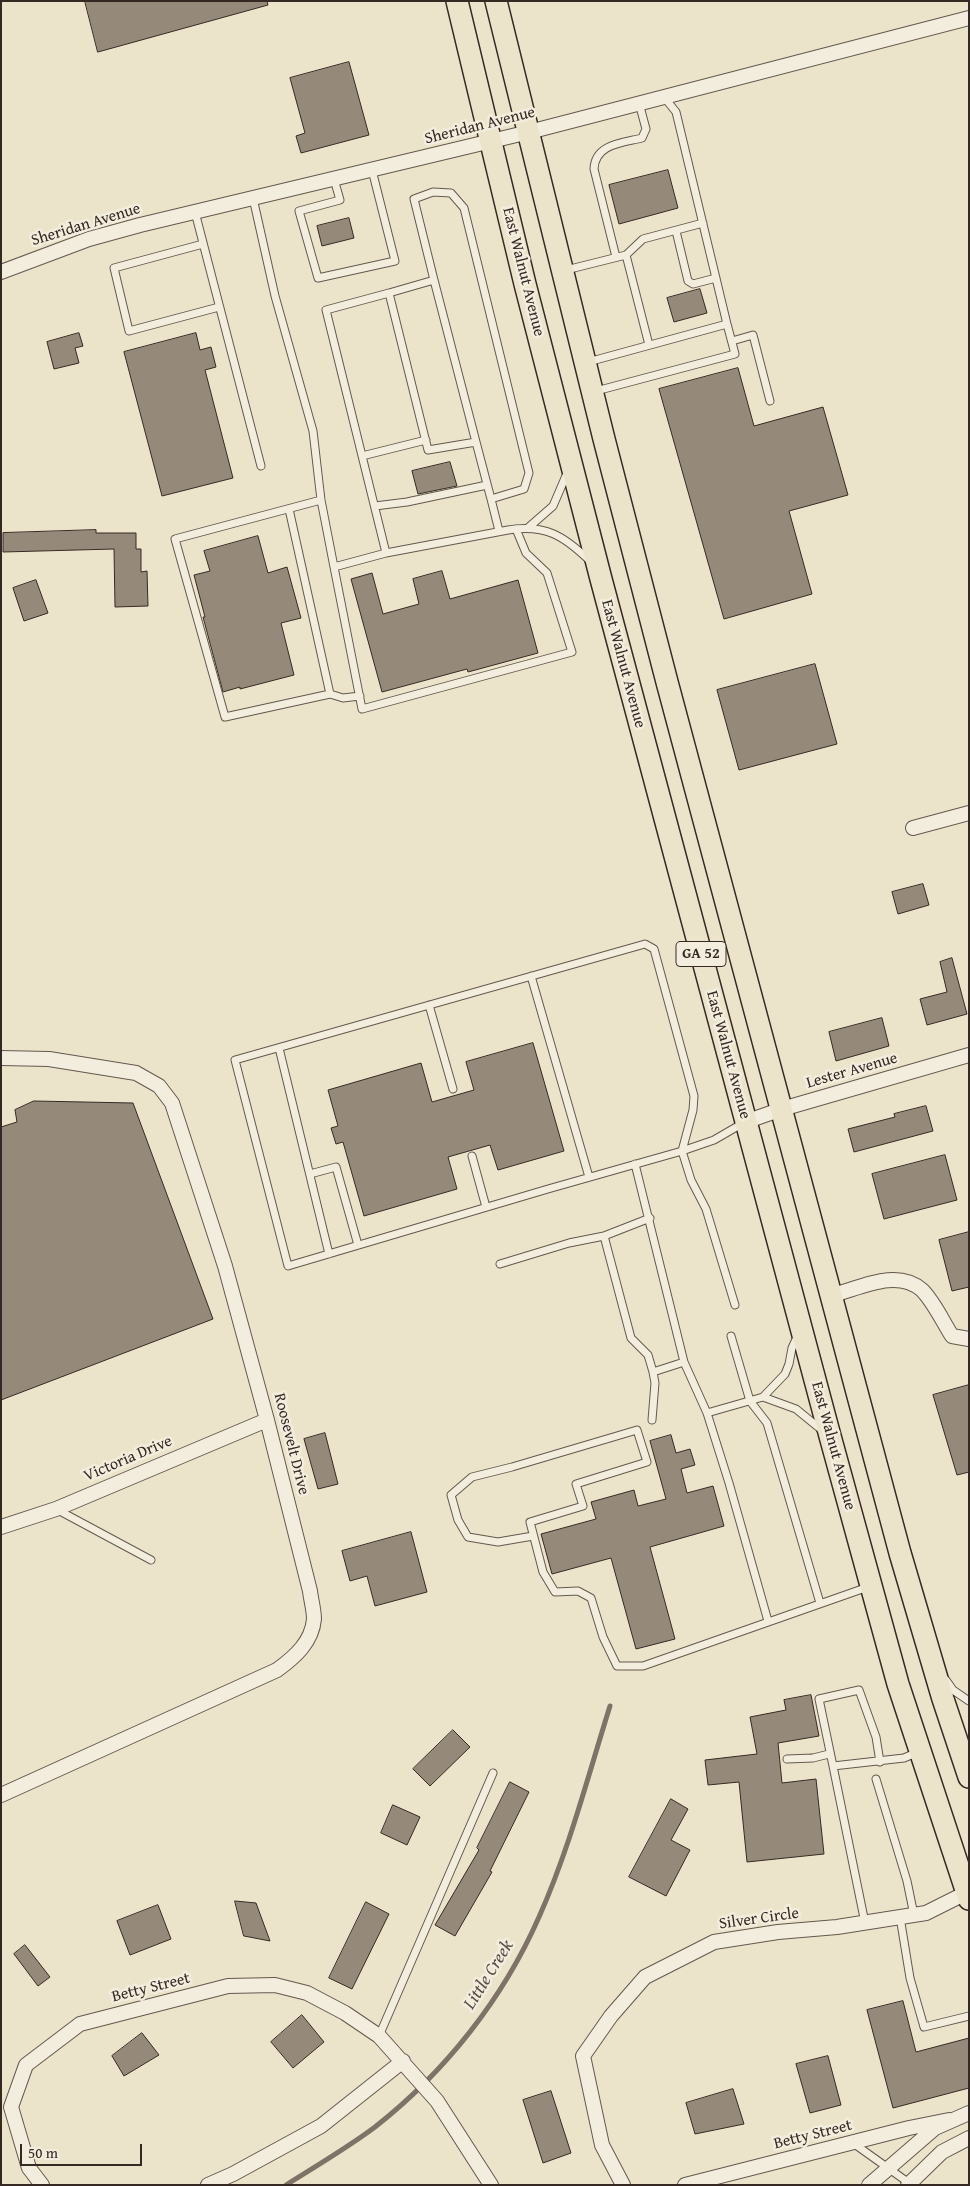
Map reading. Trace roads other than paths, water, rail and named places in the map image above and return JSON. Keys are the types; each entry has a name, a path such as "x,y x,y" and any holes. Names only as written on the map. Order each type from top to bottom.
{"main road":[{"name":"East Walnut Avenue","path":"457,1 571,463 745,1122 870,1586 920,1751 967,1896"},
{"name":"GA 52","path":"496,1 667,682 833,1295 900,1553 932,1662 968,1764"}],"street":[{"name":"Sheridan Avenue","path":"1,272 89,239 491,142 969,18"},
{"path":"913,828 969,813"},
{"name":"Lester Avenue","path":"745,1122 782,1109 969,1055"},
{"name":"Roosevelt Drive","path":"1,1058 49,1059 136,1074 159,1086 172,1103 225,1266 268,1420 310,1591 314,1619 308,1639 294,1658 278,1670 1,1795"},
{"path":"833,1295 895,1278 910,1282 922,1291 952,1336 969,1339"},
{"name":"Victoria Drive","path":"1,1527 56,1509 268,1420"},
{"name":"Silver Circle","path":"623,2185 602,2145 583,2056 612,2016 646,1977 714,1942 778,1932 837,1928 926,1913 967,1896"},
{"name":"Betty Street","path":"42,2185 29,2168 11,2107 26,2065 80,2024 228,1986 275,1985 308,1993 345,2012 379,2036 438,2101 491,2185"},
{"path":"208,2185 233,2174 321,2126 403,2061"},
{"path":"869,2185 935,2128 949,2120 969,2113"},
{"name":"Betty Street","path":"685,2185 853,2142 949,2120"},
{"path":"908,2184 942,2152 969,2138"}],"lane":[{"path":"593,392 735,354 676,112 664,97"},
{"path":"616,257 594,169 594,160 598,153 612,145 642,138 646,129 639,103"},
{"path":"334,179 340,200 299,211 318,278 394,260 372,170"},
{"path":"491,499 524,489 529,473 464,208 451,193 433,192 414,199 499,531"},
{"path":"253,198 275,296 313,431 321,500 362,709 572,652 547,573 526,553 516,528"},
{"path":"195,212 261,466"},
{"path":"563,271 626,254 643,239 703,224"},
{"path":"676,230 688,281 693,284 716,278"},
{"path":"203,244 114,268 129,330 219,308"},
{"path":"626,254 649,345"},
{"path":"386,554 326,310 434,280"},
{"path":"389,293 428,450 476,442"},
{"path":"586,362 727,324"},
{"path":"732,341 753,335 770,401"},
{"path":"362,456 426,440"},
{"path":"529,527 553,506 571,463"},
{"path":"375,506 407,502 487,485"},
{"path":"321,500 175,539 225,718 330,694 343,698 360,696"},
{"path":"289,509 330,694"},
{"path":"334,567 386,554 499,531 529,527 556,534 568,540 598,568"},
{"path":"735,1305 706,1209 691,1180 682,1151 693,1110 694,1096 654,949 645,944 235,1060 288,1266 682,1151 714,1140 745,1122"},
{"path":"531,976 589,1177"},
{"path":"429,1005 453,1089"},
{"path":"279,1048 329,1254"},
{"path":"472,1156 486,1207"},
{"path":"635,1164 650,1218 684,1362 707,1413 730,1483 768,1622"},
{"path":"310,1174 336,1167 358,1245"},
{"path":"500,1264 568,1242 604,1236 650,1218"},
{"path":"604,1236 631,1338 648,1355 655,1383 652,1420"},
{"path":"707,1413 763,1397 785,1374 792,1348 801,1328"},
{"path":"731,1336 750,1401 767,1422 820,1603"},
{"path":"652,1372 684,1362"},
{"path":"763,1397 796,1409 830,1436"},
{"path":"534,1536 498,1542 468,1537 458,1520 452,1495 472,1477 638,1430 647,1462 576,1484 583,1506 530,1522 534,1536 543,1572 555,1592 578,1591 591,1598 603,1637 617,1666 643,1666 870,1586"},
{"path":"56,1509 151,1560"},
{"path":"932,1662 953,1690 969,1701"},
{"path":"865,1923 819,1699 859,1690 876,1737 880,1762"},
{"path":"833,1766 904,1758 920,1751"},
{"path":"787,1759 813,1758 829,1754"},
{"path":"379,2036 493,1773"},
{"path":"876,1779 907,1881 914,1915"},
{"path":"900,1917 910,1978 924,2026 969,2016"},
{"path":"853,2142 908,2184"}],"waterway":[{"name":"Little Creek","path":"286,2185 364,2135 401,2106 448,2058 490,2005 524,1947 550,1892 578,1813 610,1706"}]}
